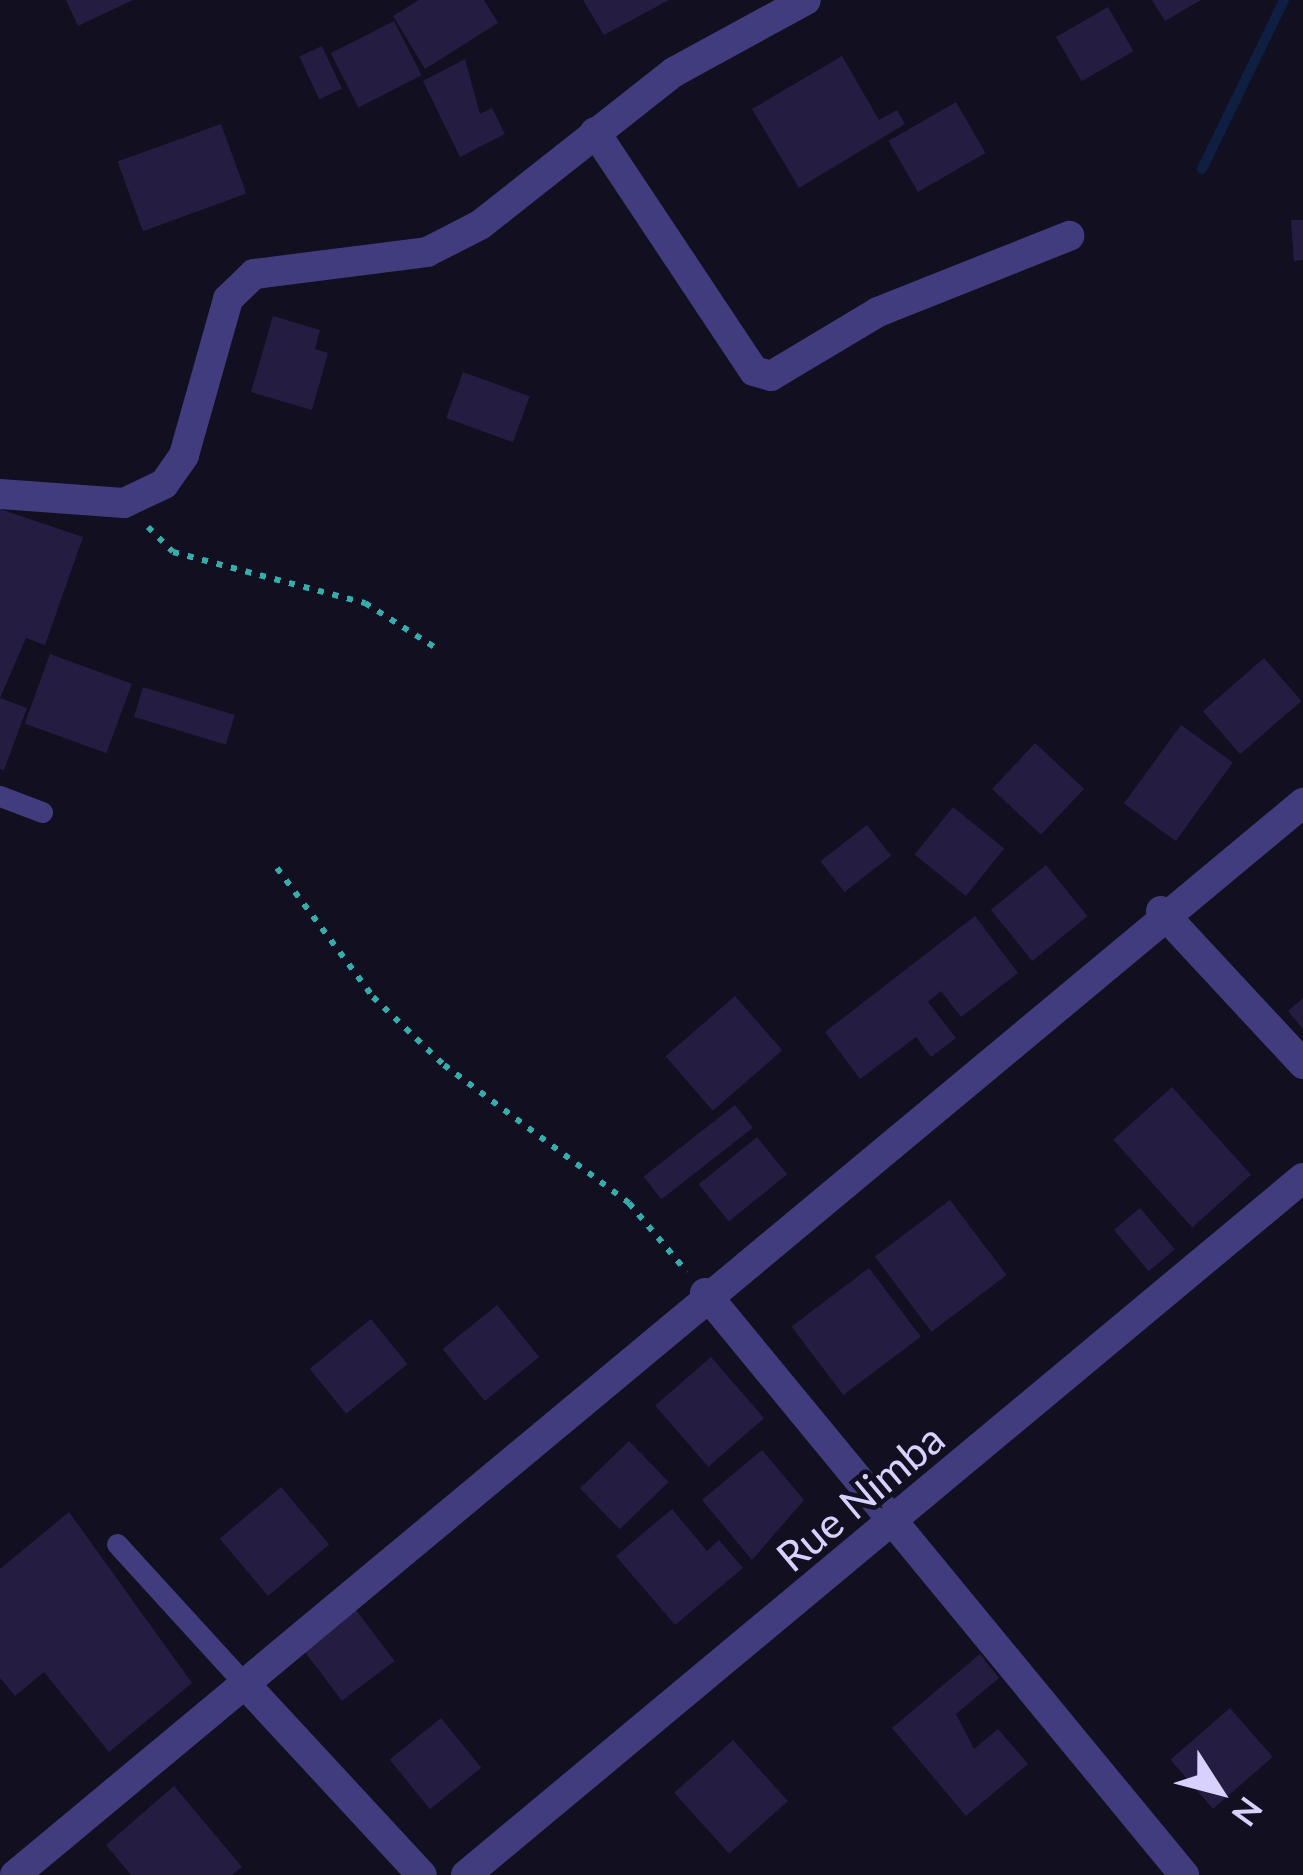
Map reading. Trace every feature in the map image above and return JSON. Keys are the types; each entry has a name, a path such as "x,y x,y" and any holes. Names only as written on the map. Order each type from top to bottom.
{"street":[{"path":"0,494 124,503 164,484 184,455 228,299 254,274 427,252 480,225 674,72 806,0"},
{"path":"595,132 754,371 771,376 878,312 1069,236"},
{"path":"15,1875 1161,911 1303,803"},
{"path":"1161,911 1303,1064"},
{"name":"Rue Nimba","path":"466,1875 896,1523 1303,1178"},
{"path":"705,1293 1184,1875"},
{"path":"243,1682 422,1875"}],"lane":[{"path":"0,796 42,812"},
{"path":"116,1544 243,1682"}],"path":[{"path":"124,503 173,552 365,603 436,648"},
{"path":"277,868 373,997 445,1065 629,1203 705,1293"}],"building":[{"path":"66,0 133,0 78,26"},
{"path":"419,0 484,0 498,23 425,69 393,16"},
{"path":"583,0 669,0 604,35"},
{"path":"1152,0 1201,0 1165,21"},
{"path":"1108,7 1134,51 1082,81 1056,37"},
{"path":"394,21 422,75 358,108 331,53"},
{"path":"322,46 342,89 319,99 299,57"},
{"path":"842,56 879,120 897,110 905,124 799,188 752,109"},
{"path":"465,59 480,114 492,108 505,134 460,157 423,81"},
{"path":"956,102 986,153 918,192 888,141"},
{"path":"221,124 246,194 143,231 118,162"},
{"path":"1291,220 1303,220 1303,260 1294,261"},
{"path":"273,316 320,330 315,349 328,353 312,410 251,392"},
{"path":"463,372 530,396 513,442 446,418"},
{"path":"0,509 83,537 45,645 26,638 0,698"},
{"path":"50,654 132,684 106,753 25,724"},
{"path":"1264,658 1301,701 1240,754 1203,711"},
{"path":"143,687 235,715 226,745 134,717"},
{"path":"0,698 27,708 4,770 0,769"},
{"path":"1181,725 1233,763 1176,841 1124,803"},
{"path":"1035,743 1084,789 1041,835 992,789"},
{"path":"953,807 1004,849 966,896 915,854"},
{"path":"867,825 891,856 845,892 821,861"},
{"path":"1046,865 1088,916 1032,961 991,910"},
{"path":"975,916 1018,973 961,1017 941,991 928,1002 956,1038 931,1057 916,1037 860,1079 825,1032"},
{"path":"735,996 782,1050 713,1111 666,1056"},
{"path":"1303,998 1303,1029 1288,1011"},
{"path":"1172,1087 1251,1175 1192,1228 1113,1140"},
{"path":"735,1105 753,1128 661,1199 644,1176"},
{"path":"757,1137 787,1174 729,1222 699,1184"},
{"path":"950,1200 1007,1275 931,1332 875,1257"},
{"path":"1140,1208 1175,1249 1149,1271 1114,1230"},
{"path":"869,1268 921,1337 843,1395 792,1326"},
{"path":"497,1305 539,1357 485,1401 443,1349"},
{"path":"371,1319 408,1364 346,1414 310,1369"},
{"path":"711,1357 764,1418 708,1467 655,1406"},
{"path":"629,1441 669,1482 620,1529 580,1488"},
{"path":"762,1450 804,1500 752,1560 702,1500"},
{"path":"281,1487 329,1544 268,1596 220,1538"},
{"path":"672,1509 707,1551 719,1540 743,1568 675,1625 616,1556"},
{"path":"69,1512 192,1683 109,1752 44,1672 15,1696 0,1678 0,1569"},
{"path":"356,1610 395,1661 342,1701 303,1650"},
{"path":"980,1654 999,1678 956,1714 974,1749 998,1729 1028,1764 966,1816 892,1728"},
{"path":"1230,1708 1273,1757 1213,1809 1170,1760"},
{"path":"441,1718 481,1768 430,1809 390,1760"},
{"path":"733,1740 788,1801 729,1854 674,1793"},
{"path":"174,1786 242,1867 232,1875 131,1875 106,1845"}],"waterway":[{"path":"1202,169 1284,0"}]}
